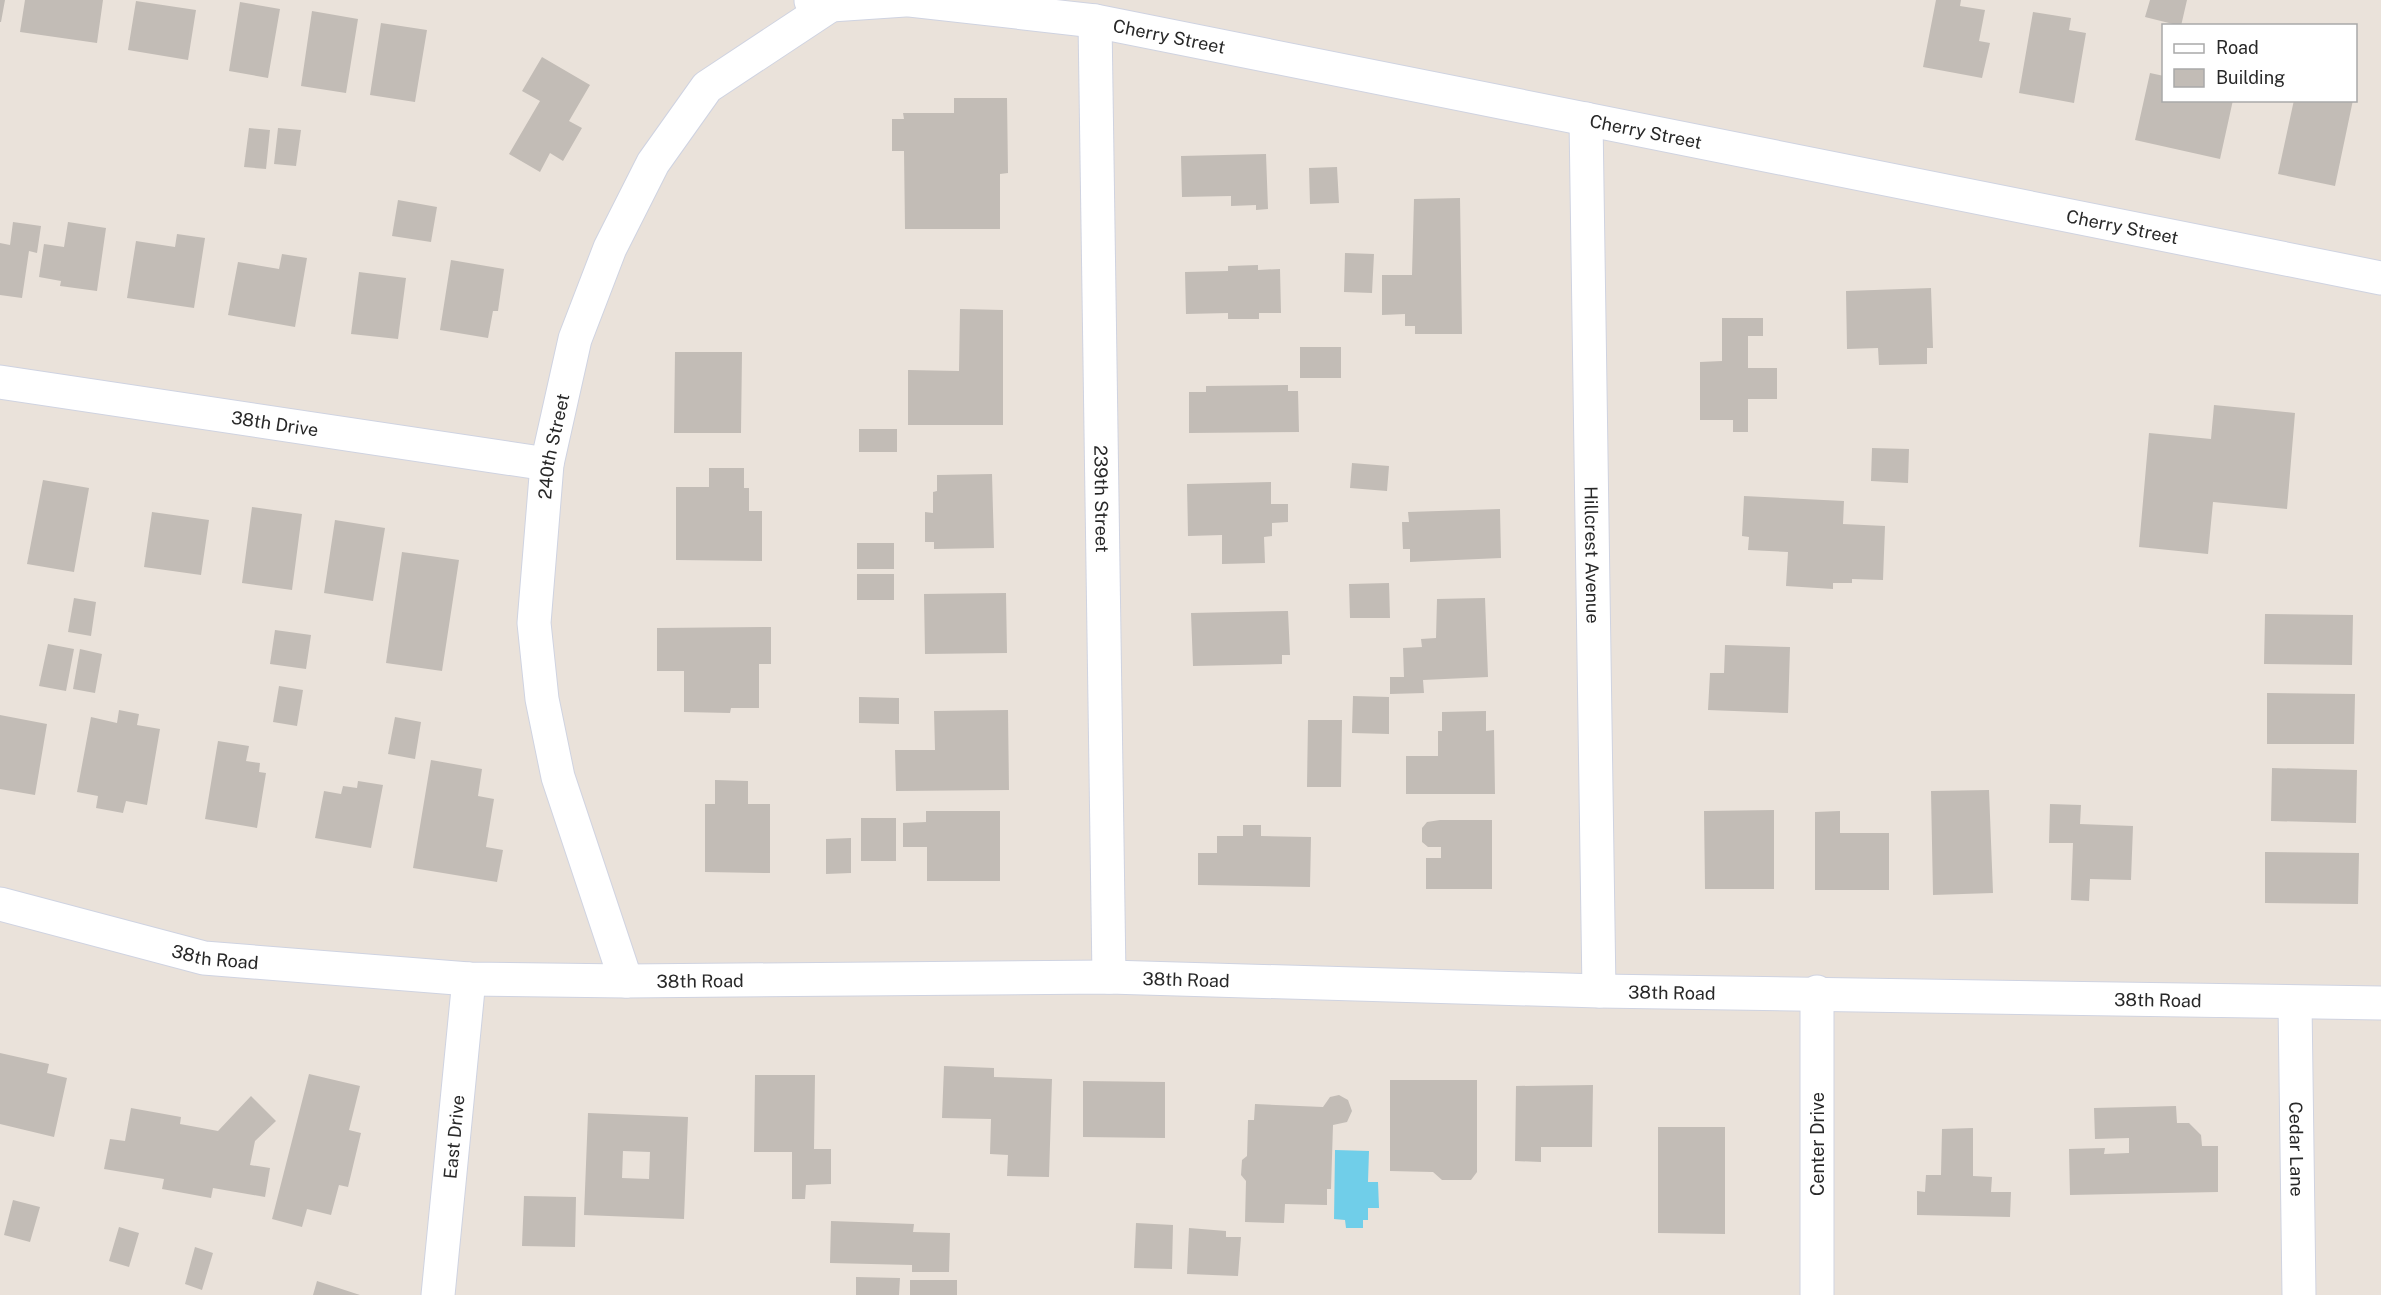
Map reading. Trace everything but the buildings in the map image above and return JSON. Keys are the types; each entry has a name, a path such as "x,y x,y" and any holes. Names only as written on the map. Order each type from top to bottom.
{"street":[{"path":"822,2 905,0"},
{"name":"Cherry Street","path":"910,0 1095,21 2381,278"},
{"name":"240th Street","path":"626,981 558,777 542,699 534,623 548,464 575,339 610,248 652,163 707,87 822,2"},
{"name":"239th Street","path":"1095,21 1109,977"},
{"name":"Hillcrest Avenue","path":"1586,119 1599,991"},
{"name":"38th Drive","path":"0,382 548,464"},
{"name":"38th Road","path":"0,904 204,958 469,979 626,981 1109,977 1599,991 1817,992 2381,1003"},
{"name":"East Drive","path":"438,1295 469,979"},
{"name":"Center Drive","path":"1817,992 1817,1295"},
{"name":"Cedar Lane","path":"2295,1003 2299,1295"}],"water":[{"path":"1335,1150 1369,1151 1368,1182 1378,1182 1379,1208 1368,1208 1368,1220 1363,1220 1363,1228 1346,1228 1345,1220 1334,1219"}]}
